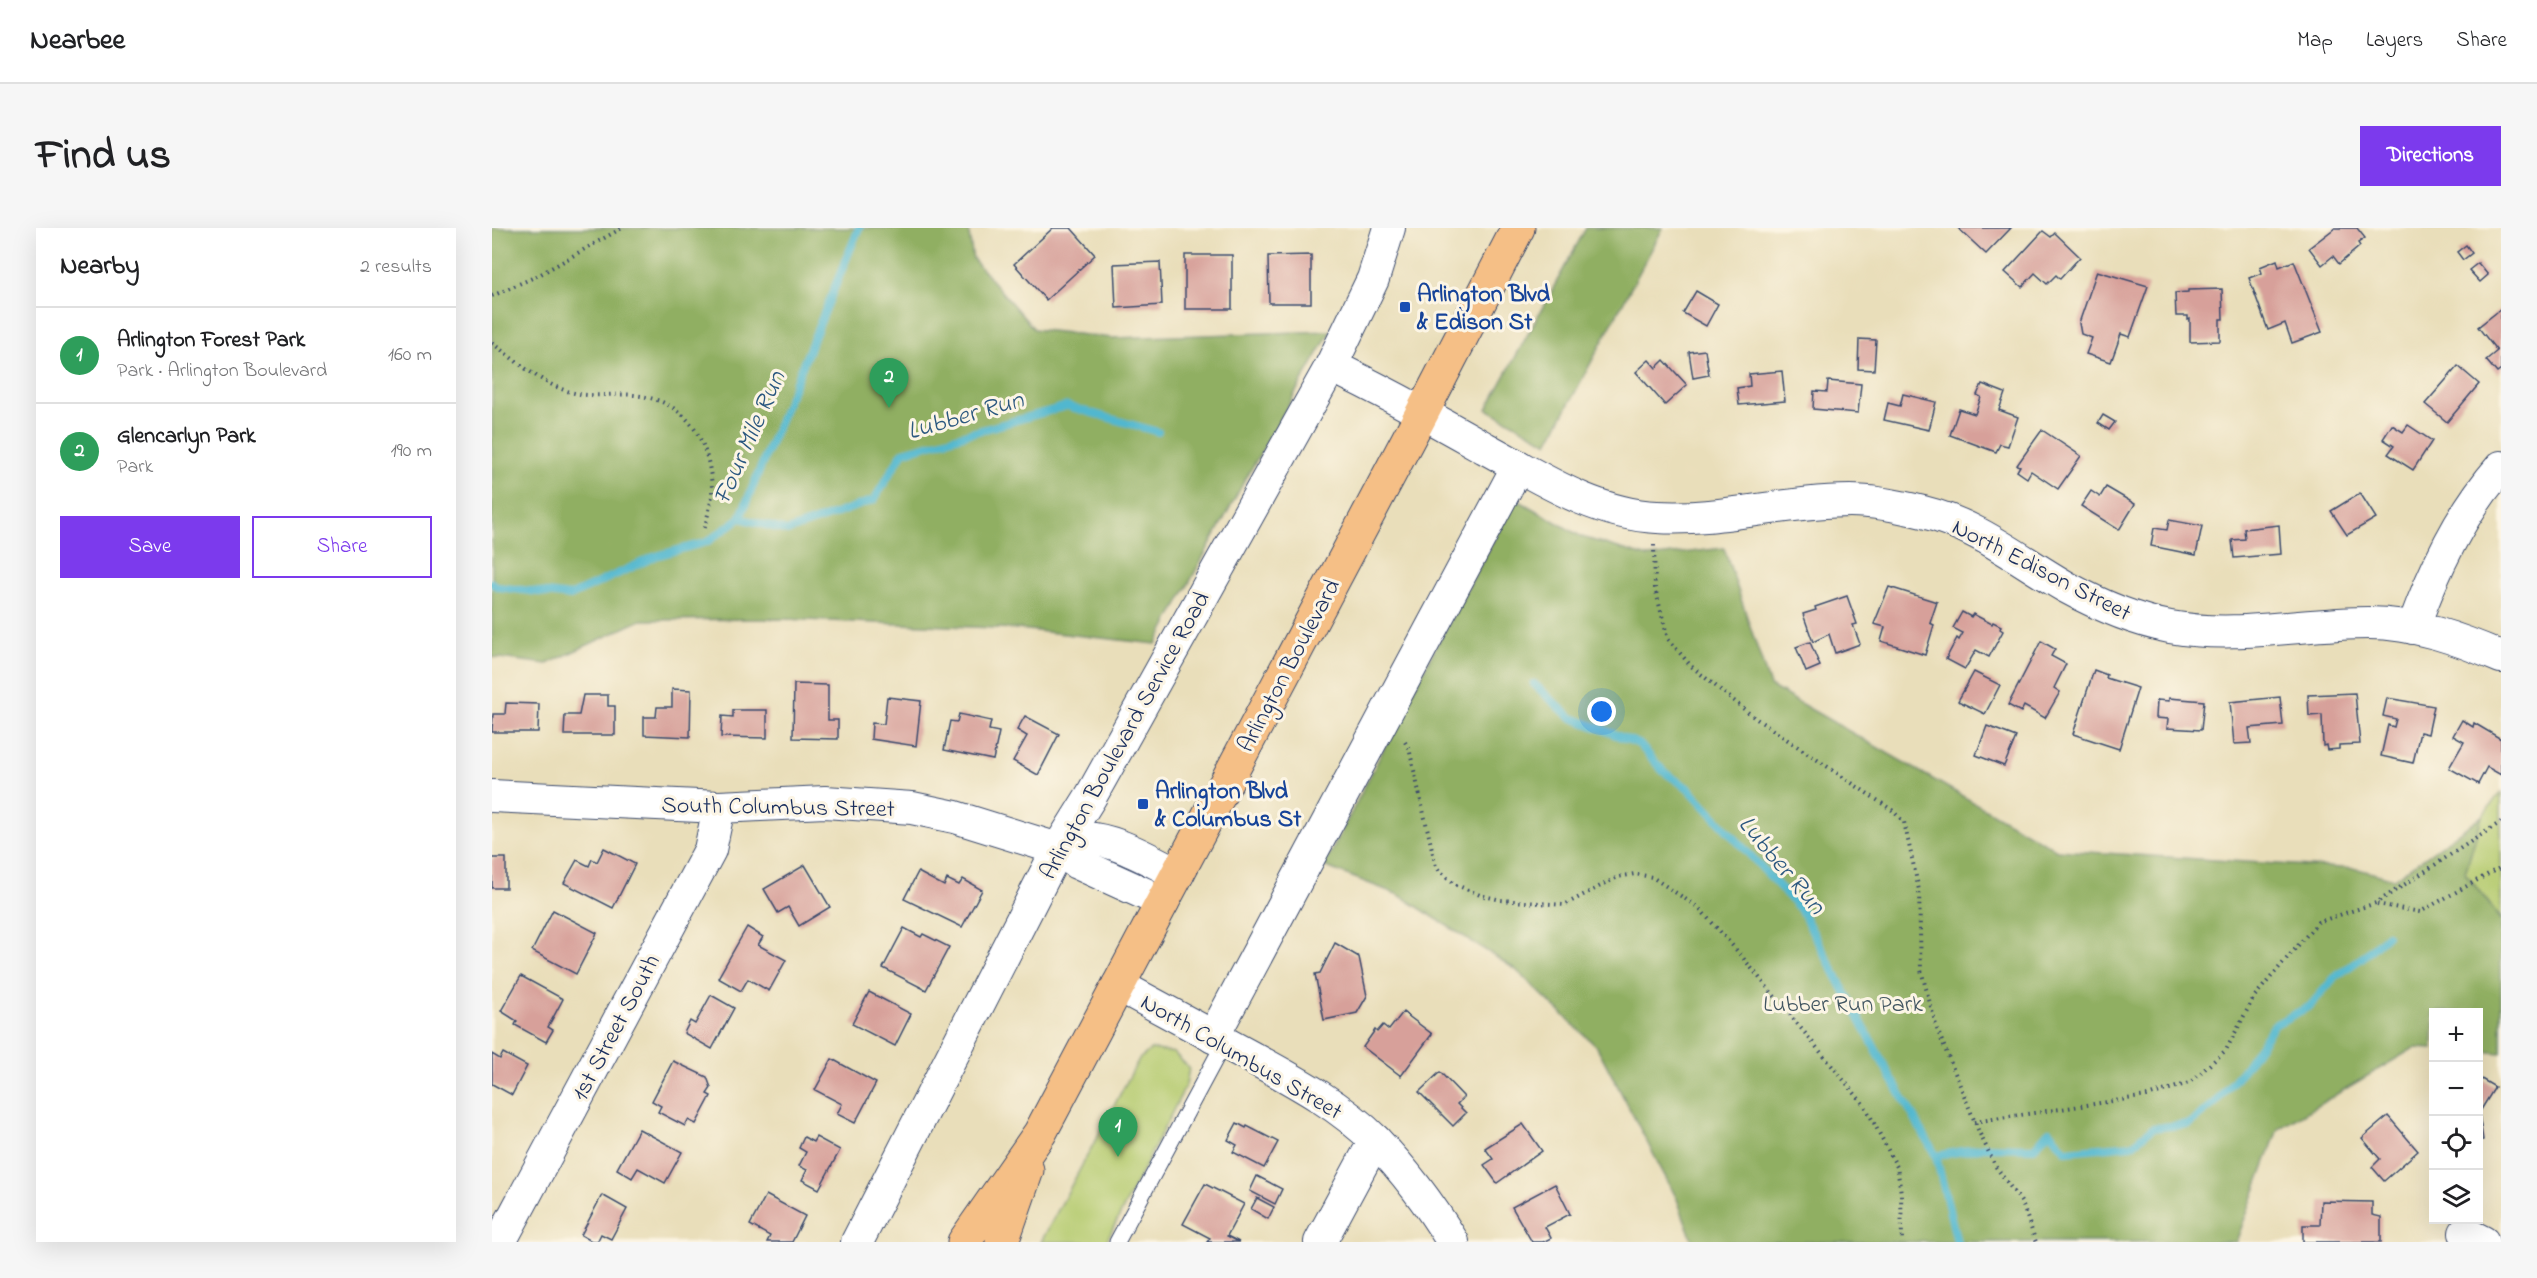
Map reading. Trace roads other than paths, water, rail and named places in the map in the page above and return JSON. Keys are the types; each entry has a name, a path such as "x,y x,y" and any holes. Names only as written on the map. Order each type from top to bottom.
{"highway":[{"name":"Arlington Boulevard","path":"964,1242 1040,1133 1518,228"},
{"name":"Arlington Boulevard","path":"1002,1242 1040,1133"}],"street":[{"name":"Arlington Boulevard Service Road","path":"857,1242 1058,849 1092,796 1331,366 1369,287 1389,228"},
{"name":"North Edison Street","path":"1331,366 1584,500 1607,508 1655,518 1701,517 1850,501 1890,504 1961,524 2105,607 2149,623 2191,631 2239,633 2371,623 2414,628 2459,639 2501,657"},
{"path":"1219,1040 1381,718 1518,466"},
{"path":"2414,628 2428,586 2452,537 2480,491 2501,467"},
{"name":"South Columbus Street","path":"492,796 719,807 825,802 912,808 964,820 1058,849 1077,863 1170,888"},
{"name":"1st Street South","path":"500,1242 710,850 719,807"},
{"name":"North Columbus Street","path":"1118,985 1332,1105 1375,1140 1426,1200 1454,1242"},
{"path":"1320,1242 1375,1140"}],"lane":[{"path":"1116,1242 1219,1040"}],"waterway":[{"name":"Four Mile Run","path":"492,583 498,587 570,596 656,556 707,542 740,518 859,228"},
{"name":"Lubber Run","path":"740,518 787,531 874,500 903,452 1067,406 1158,432"},
{"name":"Lubber Run","path":"1534,684 1570,717 1639,744 1664,772 1688,788 1801,910 1884,1065 1936,1156 1957,1242"},
{"path":"1936,1156 1985,1147 2034,1148 2049,1131 2066,1151 2132,1145 2153,1128 2189,1124 2215,1103 2243,1070 2274,1025 2310,1006 2335,977 2363,957 2387,935"}],"place":[{"name":"Arlington Blvd & Edison St","path":"1405,307"},
{"name":"Glencarlyn Park","path":"889,408"},
{"name":"Arlington Blvd & Columbus St","path":"1143,804"},
{"name":"Arlington Forest Park","path":"1118,1157"}],"park label":[{"name":"Lubber Run Park","path":"1843,1003"}]}
